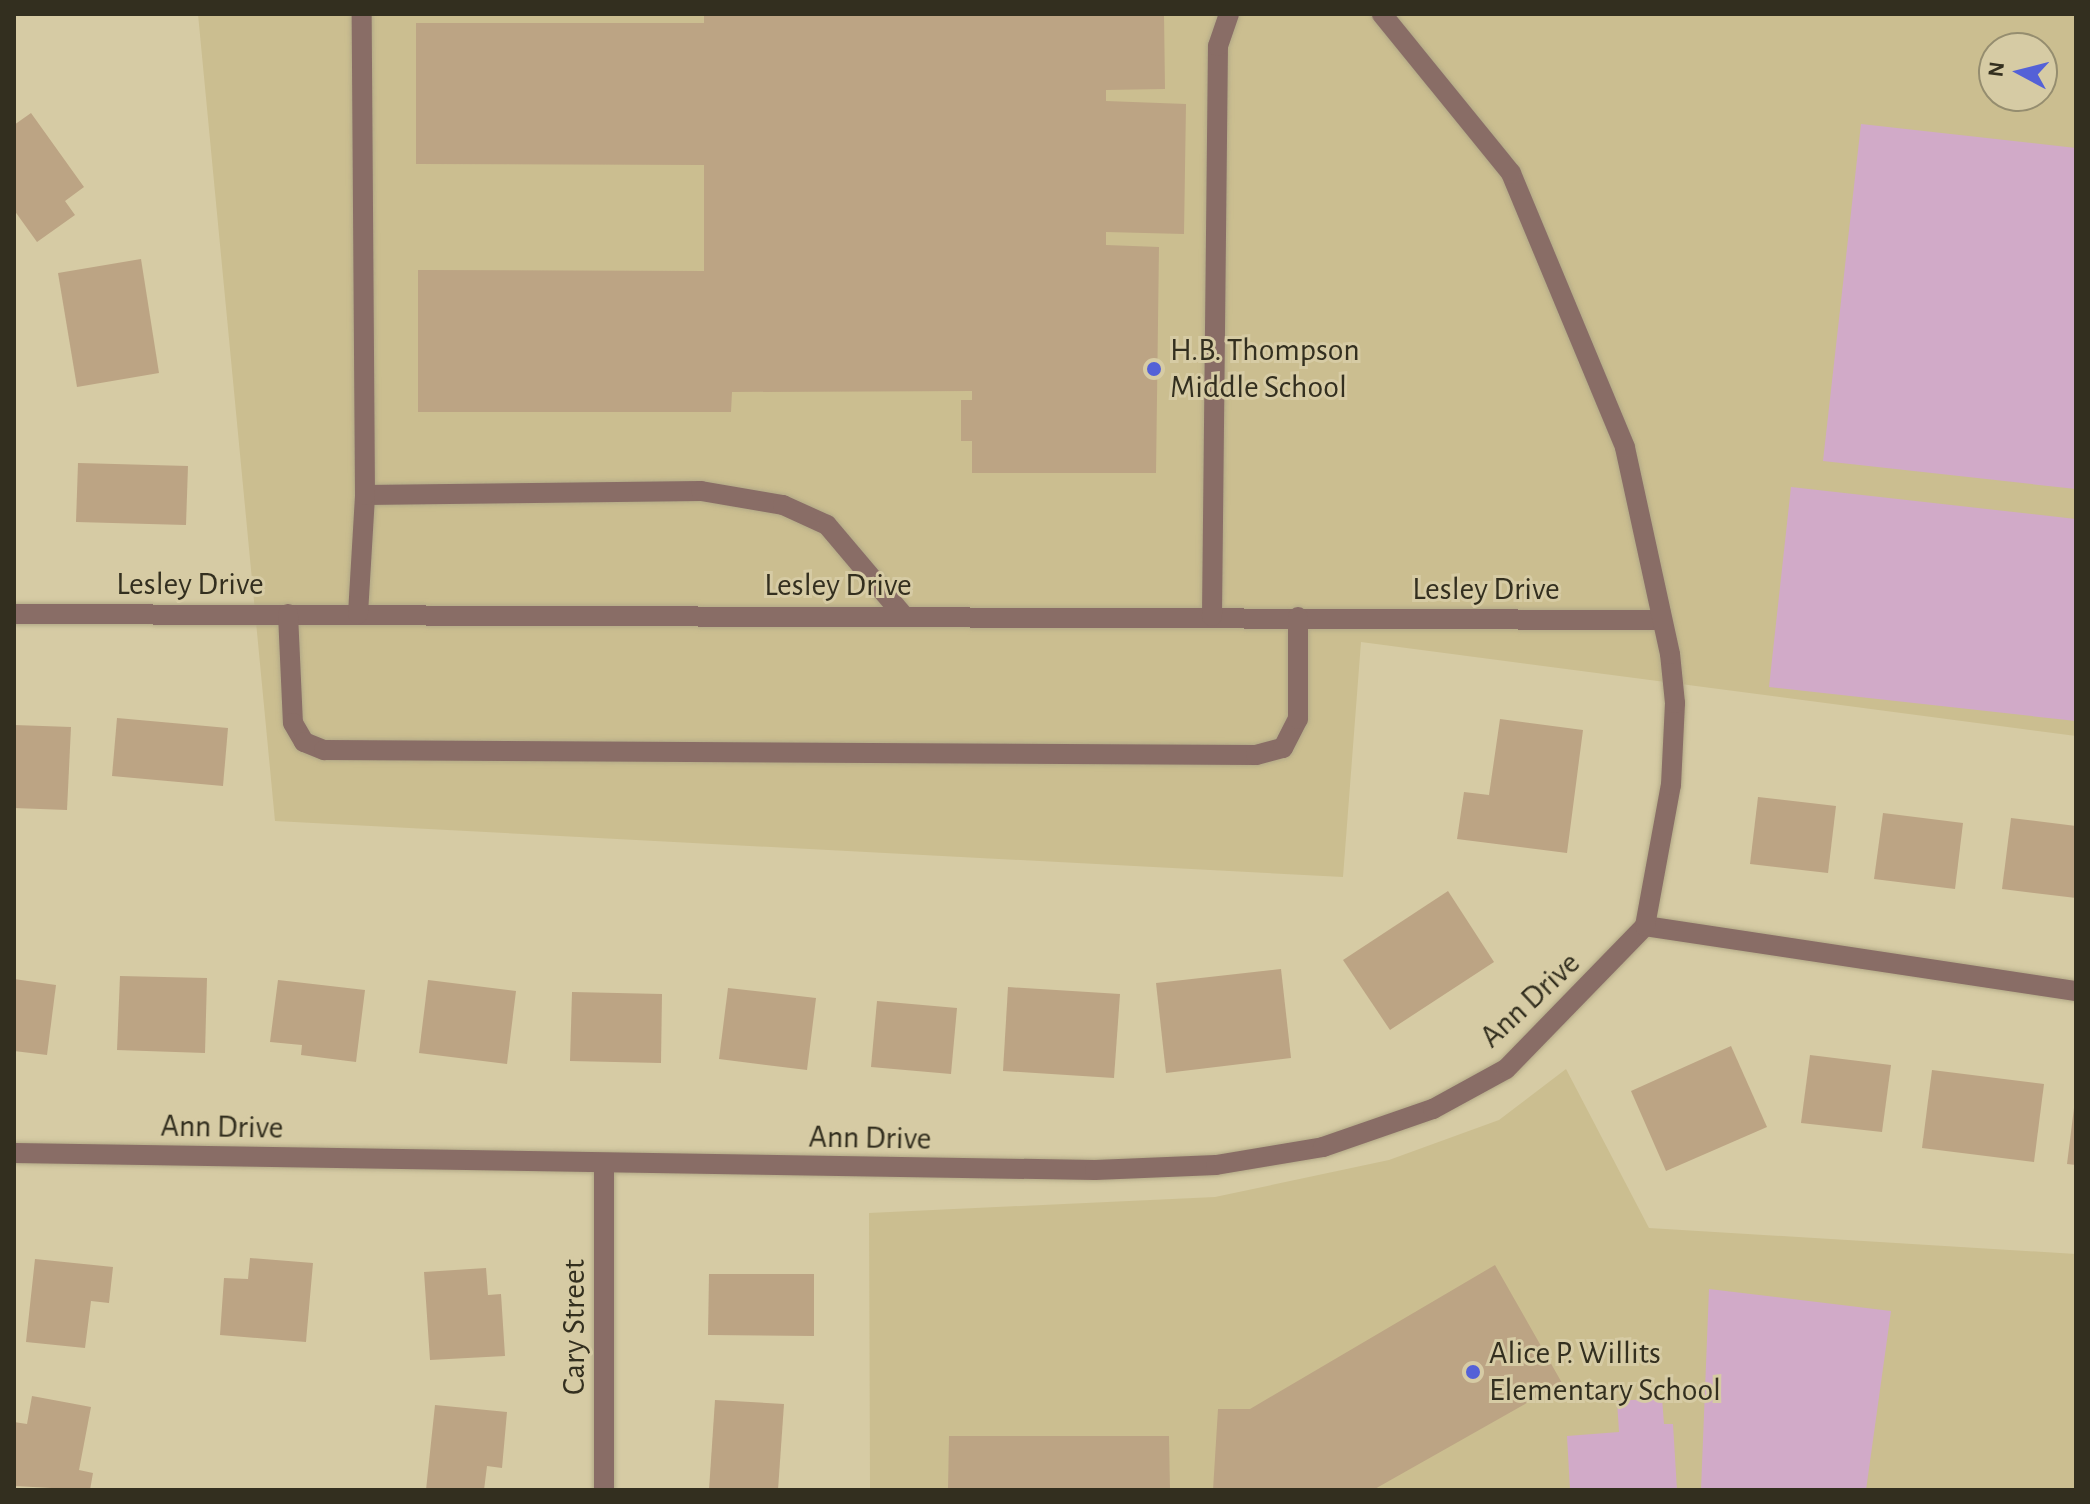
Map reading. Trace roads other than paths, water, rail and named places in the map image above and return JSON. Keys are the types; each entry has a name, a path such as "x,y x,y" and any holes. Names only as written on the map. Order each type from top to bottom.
{"street":[{"path":"358,614 365,495 362,14"},
{"path":"1212,616 1218,46 1229,14"},
{"path":"1382,14 1511,173 1625,447 1670,654 1675,703 1671,785 1645,926 2076,991"},
{"path":"365,495 701,491 783,505 827,525 903,615"},
{"name":"Lesley Drive","path":"14,614 1662,620"},
{"path":"288,614 293,723 304,742 324,750 1256,755 1283,748 1298,719 1298,617"},
{"name":"Ann Drive","path":"14,1153 604,1165 1095,1170 1216,1165 1323,1147 1433,1109 1506,1069 1645,926"},
{"name":"Cary Street","path":"604,1165 604,1490"}],"place":[{"name":"H.B. Thompson Middle School","path":"1154,369"},
{"name":"Alice P. Willits Elementary School","path":"1473,1372"}]}
